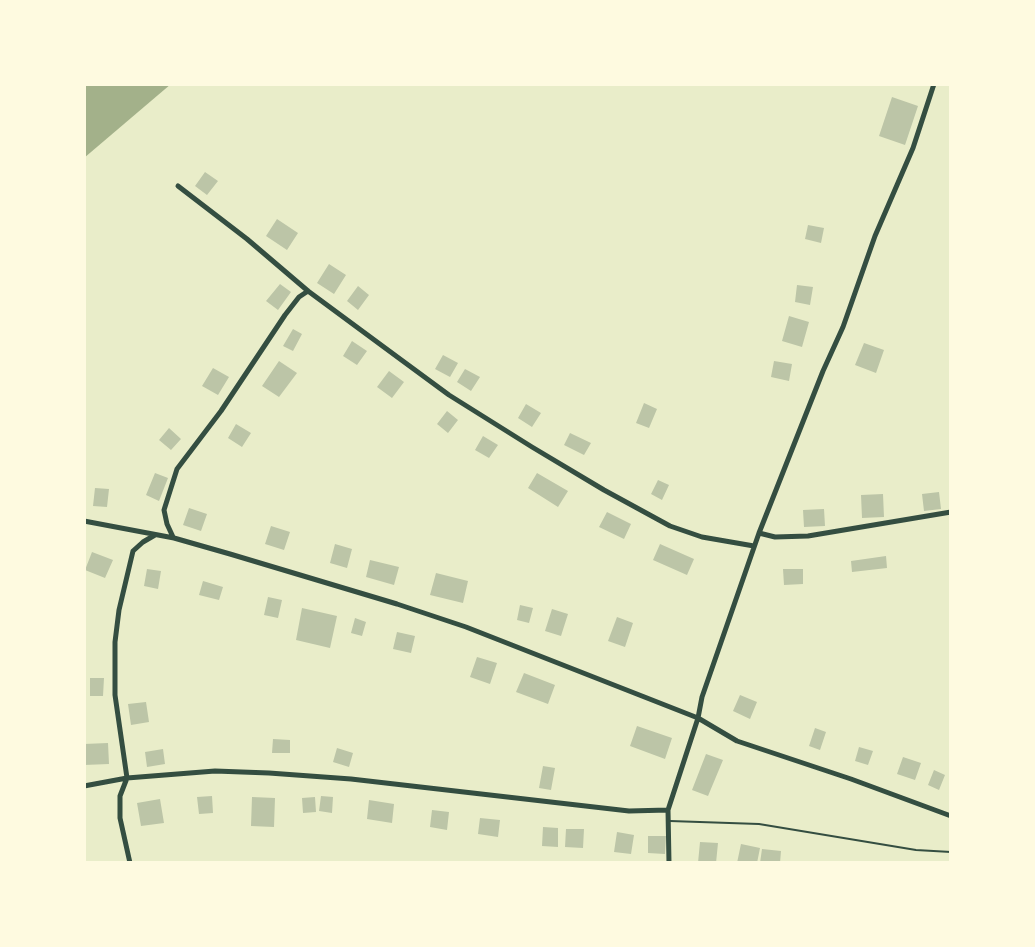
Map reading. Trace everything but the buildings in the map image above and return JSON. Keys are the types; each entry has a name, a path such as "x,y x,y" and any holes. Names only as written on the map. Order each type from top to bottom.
{"street":[{"path":"669,863 668,810 702,697 754,546 843,327 875,236 913,148 934,84"},
{"path":"178,186 308,291 449,395 604,490 670,526 685,533 754,546"},
{"path":"174,538 164,510 177,469 221,411 285,315 308,291"},
{"path":"759,533 775,537 808,536 951,512"},
{"path":"84,521 174,538 466,627 698,718 737,741 951,816"},
{"path":"130,863 120,818 120,796 127,778 115,695 117,626 133,551 155,534"},
{"path":"84,786 127,778 215,771 269,773 351,779 629,811 668,810"}],"lane":[{"path":"669,821 759,824 916,850 951,852"}],"shaded area":[{"path":"84,84 171,84 84,158"}]}
